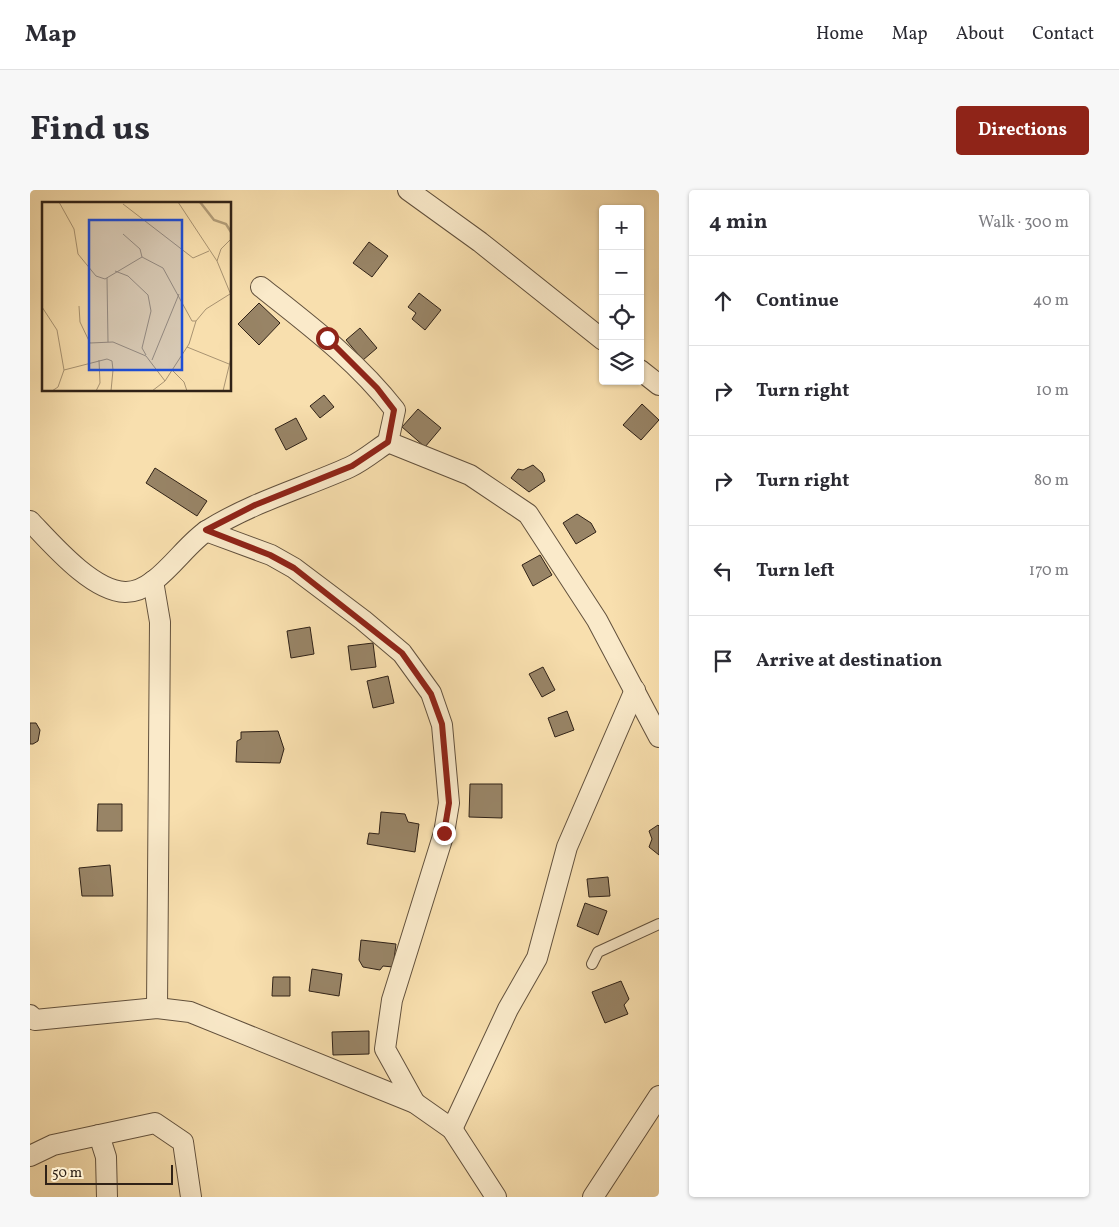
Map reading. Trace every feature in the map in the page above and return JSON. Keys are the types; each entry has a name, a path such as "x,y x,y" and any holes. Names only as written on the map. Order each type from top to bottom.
{"street":[{"path":"408,190 480,242 599,337"},
{"path":"30,521 78,569 110,589 126,592 140,589 153,581 206,530 255,505 352,466 388,442 394,410 377,388 327,338 261,287"},
{"path":"644,373 659,385"},
{"path":"388,442 470,475 528,514 597,620 659,737"},
{"path":"206,530 270,555 294,568 402,653 431,694 442,724 449,803 444,833 392,1000 385,1049 415,1103"},
{"path":"153,581 160,622 156,1008"},
{"path":"452,1129 508,1009 537,958 567,848 635,690"},
{"path":"30,1015 35,1020 156,1008 190,1012 415,1103 452,1129 496,1197"},
{"path":"593,1197 659,1096"},
{"path":"30,1156 54,1145 155,1123 184,1142 191,1197"},
{"path":"99,1135 106,1157 107,1197"}],"lane":[{"path":"592,964 598,952 659,924"}],"building":[{"path":"369,242 388,256 372,277 353,263"},
{"path":"419,293 441,310 425,330 412,319 416,313 408,307"},
{"path":"259,303 280,323 259,345 238,324"},
{"path":"360,328 377,348 363,360 346,340"},
{"path":"324,395 334,407 320,418 310,406"},
{"path":"642,404 659,420 641,440 623,425"},
{"path":"418,409 441,428 425,447 402,427"},
{"path":"296,418 307,439 286,450 275,429"},
{"path":"533,465 542,473 545,481 529,492 511,478 518,469 523,470"},
{"path":"155,468 207,501 197,516 146,483"},
{"path":"577,514 591,523 596,532 576,544 563,523"},
{"path":"540,555 552,575 533,586 522,565"},
{"path":"310,627 314,654 291,658 287,631"},
{"path":"373,643 376,667 351,670 348,646"},
{"path":"543,667 555,690 542,697 529,674"},
{"path":"388,676 394,703 373,708 367,681"},
{"path":"567,711 574,730 555,737 548,718"},
{"path":"30,723 36,723 40,730 38,741 33,744 30,744"},
{"path":"278,731 284,749 280,763 236,762 237,741 241,739 241,732"},
{"path":"470,784 502,784 502,818 469,817"},
{"path":"98,804 122,804 122,831 97,831"},
{"path":"381,812 405,814 408,822 419,824 415,852 367,844 369,833 379,834"},
{"path":"658,825 659,855 649,847 652,839 649,831"},
{"path":"110,865 113,896 82,896 79,868"},
{"path":"608,877 610,896 589,897 587,879"},
{"path":"585,903 607,911 598,935 577,926"},
{"path":"361,940 396,944 393,967 383,966 380,970 363,967 359,960"},
{"path":"312,969 342,974 339,996 309,991"},
{"path":"273,977 290,977 290,996 272,996"},
{"path":"621,981 629,999 624,1005 628,1014 605,1023 592,992"},
{"path":"369,1031 369,1054 333,1055 332,1032"}],"route":[{"path":"327,338 377,388 394,410 388,442 352,466 255,505 206,530 270,555 294,568 363,620 402,653 417,672 431,694 442,724 449,803 444,833"}]}
